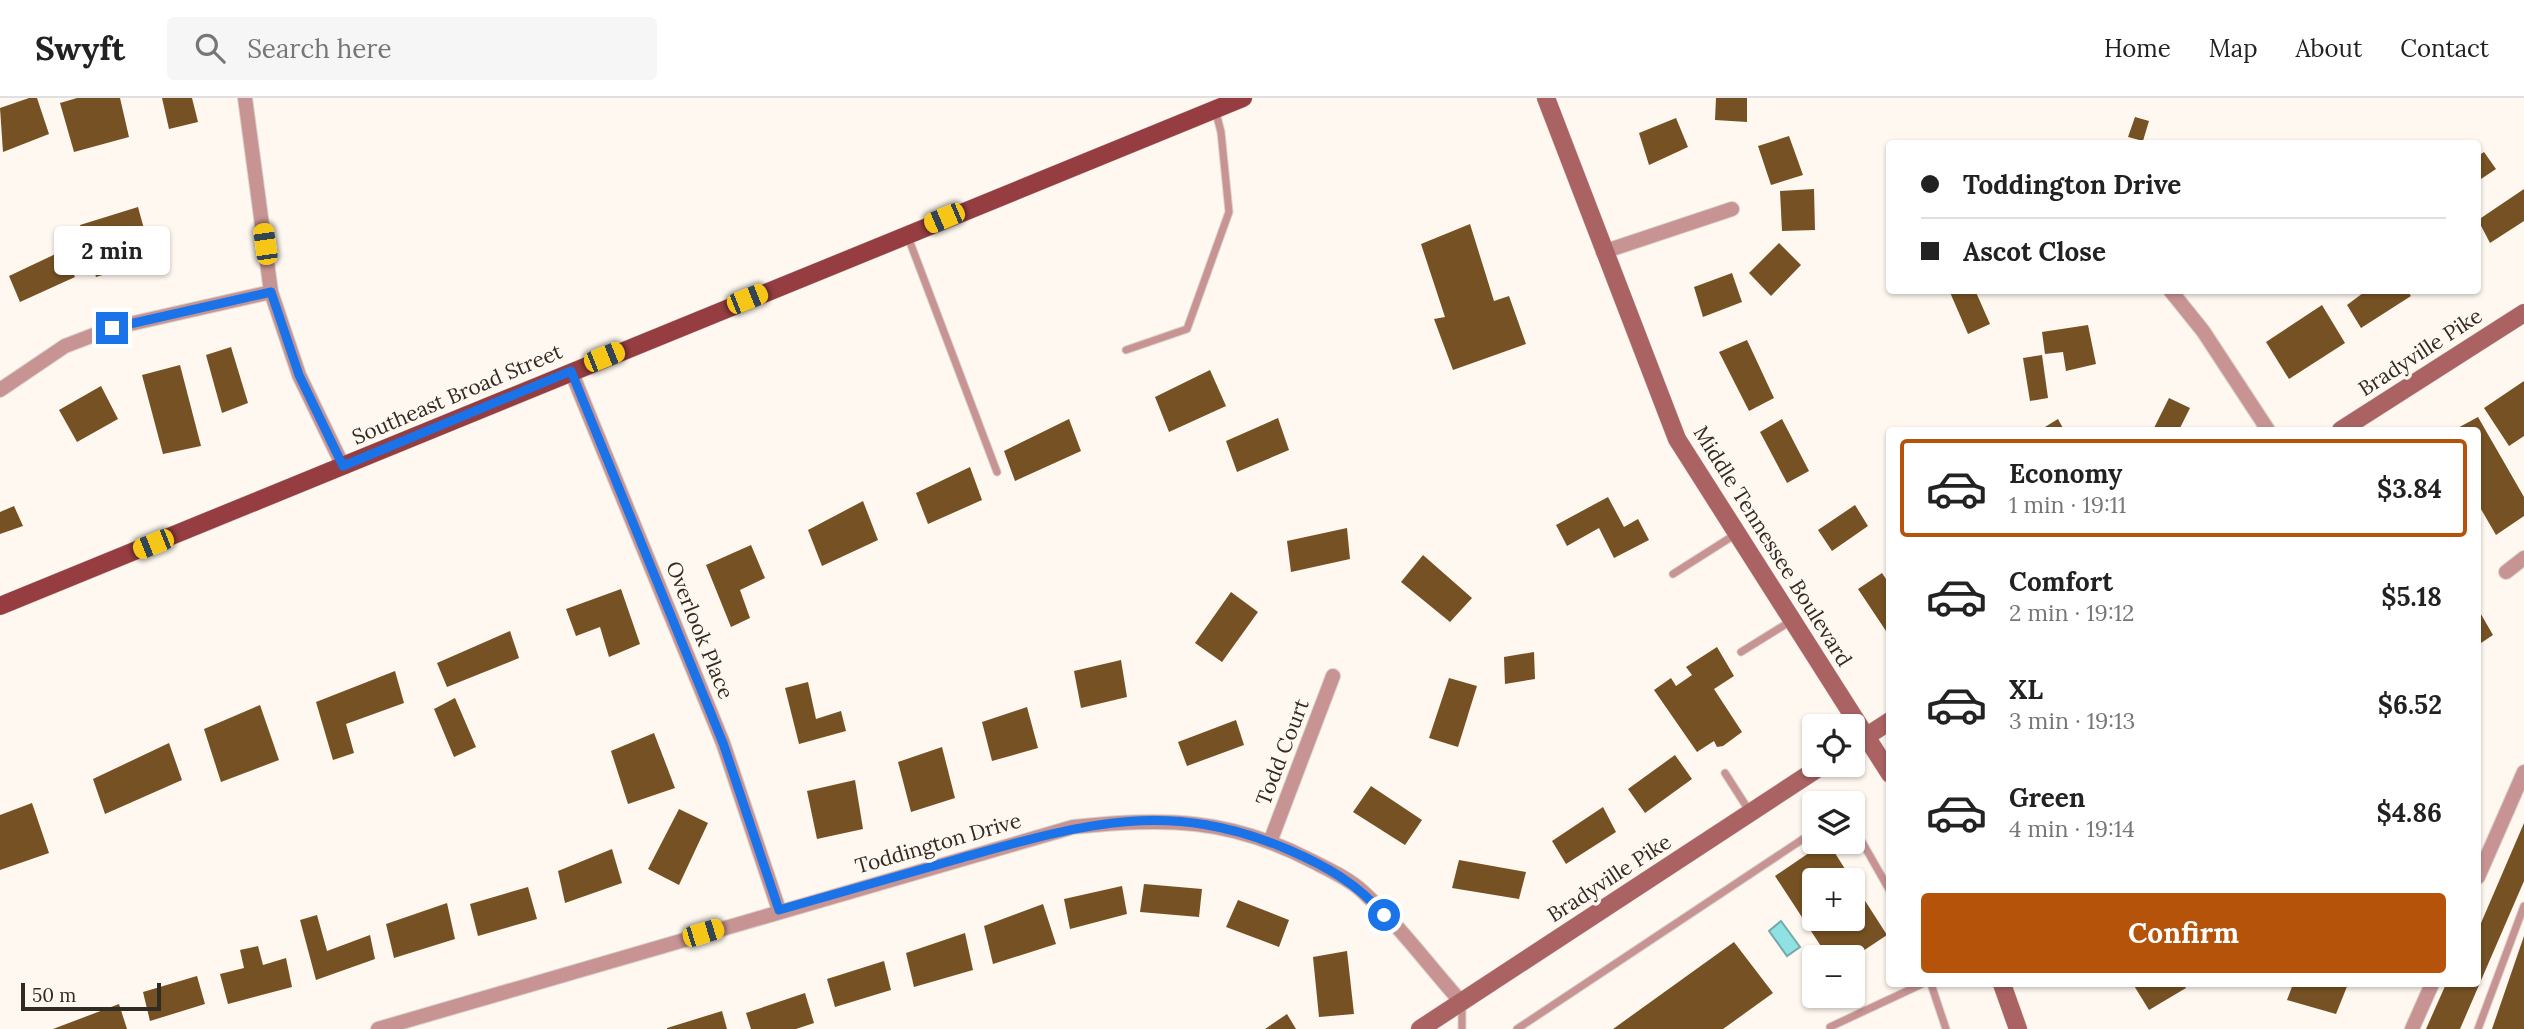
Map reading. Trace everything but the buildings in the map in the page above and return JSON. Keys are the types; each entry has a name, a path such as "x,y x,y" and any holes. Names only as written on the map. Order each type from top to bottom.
{"main road":[{"name":"Southeast Broad Street","path":"0,606 906,233 1243,98"},
{"name":"Middle Tennessee Boulevard","path":"1546,98 1677,439 1792,621 1844,714"},
{"name":"Bradyville Pike","path":"2346,427 2524,313"},
{"path":"1865,737 1886,724"},
{"name":"Middle Tennessee Boulevard","path":"1865,747 1886,770"},
{"name":"Bradyville Pike","path":"1420,1029 1805,777"},
{"path":"2003,987 2018,1029"}],"street":[{"path":"245,98 271,292 299,375 343,466"},
{"path":"1603,251 1732,209"},
{"path":"0,390 65,346 112,328 271,292"},
{"path":"2173,294 2203,331 2266,427"},
{"name":"Overlook Place","path":"571,371 723,743 779,910"},
{"path":"2506,572 2524,558"},
{"name":"Todd Court","path":"1270,842 1333,677"},
{"path":"2481,870 2524,772"},
{"name":"Toddington Drive","path":"378,1029 779,910 1073,827 1162,820 1199,823 1270,842 1328,869 1359,889 1462,1003"},
{"path":"2412,1029 2430,987"}],"lane":[{"path":"1126,350 1187,329 1228,212 1221,132 1215,108"},
{"path":"906,233 997,472"},
{"path":"1673,574 1736,534"},
{"path":"1741,652 1792,621"},
{"path":"1724,773 1750,813"},
{"path":"1517,1029 1802,840"},
{"path":"1865,847 1886,884"},
{"path":"2478,1029 2524,906"},
{"path":"1830,1027 1916,987"},
{"path":"1932,987 1946,1029"},
{"path":"1462,1003 1462,1029"}],"water":[{"path":"1781,921 1800,947 1787,956 1769,931"}],"route":[{"path":"112,328 271,292 299,375 343,466 571,371 723,743 779,910 1073,827 1150,819 1199,823 1234,830 1270,842 1340,876 1359,889 1384,915"}]}
